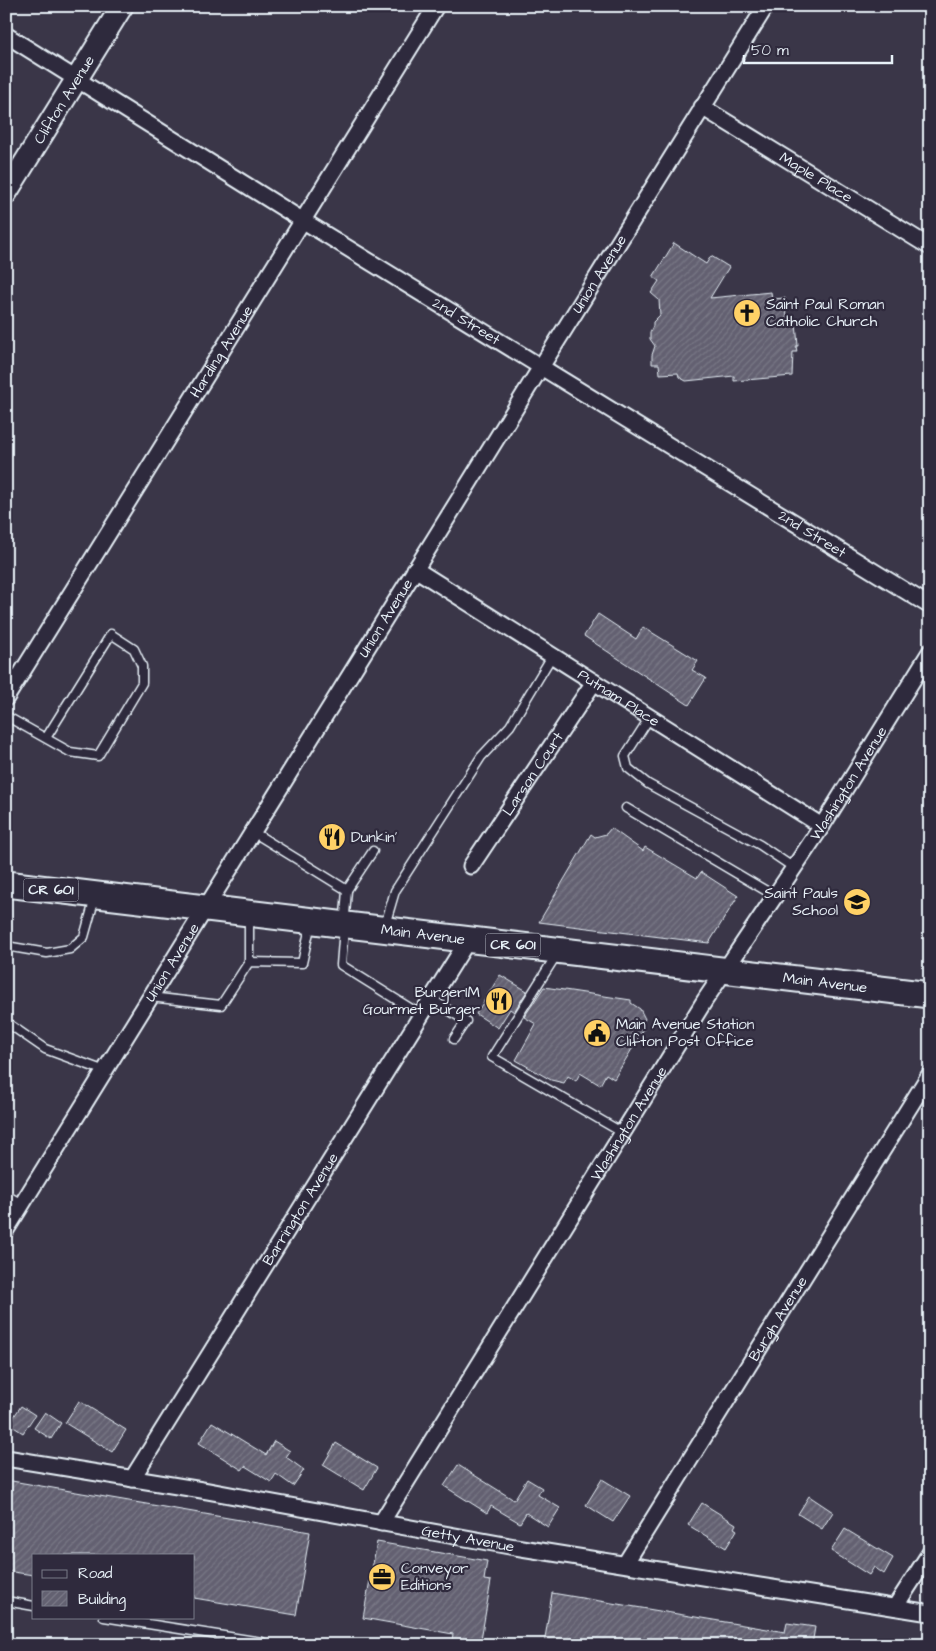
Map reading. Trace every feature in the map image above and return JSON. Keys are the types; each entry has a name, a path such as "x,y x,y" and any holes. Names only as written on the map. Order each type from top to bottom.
{"main road":[{"name":"Clifton Avenue","path":"6,193 122,6"},
{"name":"Main Avenue","path":"6,884 930,995"}],"street":[{"name":"Harding Avenue","path":"7,696 436,6"},
{"name":"Union Avenue","path":"6,1230 540,366 766,6"},
{"name":"2nd Street","path":"6,35 302,220 930,606"},
{"name":"Maple Place","path":"702,107 930,247"},
{"name":"Putnam Place","path":"415,569 822,826"},
{"name":"Washington Avenue","path":"381,1523 725,971 822,826 930,652"},
{"name":"Larson Court","path":"471,866 594,682"},
{"name":"Barrington Avenue","path":"132,1479 468,940"},
{"name":"Burgh Avenue","path":"625,1564 930,1074"},
{"name":"Getty Avenue","path":"6,1458 515,1547 930,1613"},
{"path":"895,1608 930,1553"}],"lane":[{"path":"6,716 70,752 98,756 142,683 142,666 134,649 111,634 46,738"},
{"path":"383,929 395,890 481,758 510,726 552,656"},
{"path":"650,718 625,756 628,768 648,784 760,846 794,868"},
{"path":"626,808 775,896"},
{"path":"253,832 347,890"},
{"path":"373,851 347,890 342,965 421,1015"},
{"path":"6,946 48,953 70,948 84,937 96,895"},
{"path":"150,997 221,1005 249,962 249,913"},
{"path":"249,962 302,963 311,921"},
{"path":"560,950 492,1057 623,1133"},
{"path":"431,999 466,1021 454,1039"},
{"path":"6,1022 45,1049 105,1071"},
{"path":"6,1194 22,1204"},
{"path":"6,1601 32,1606"},
{"path":"110,1618 262,1642"}],"building":[{"name":"Saint Paul Roman Catholic Church","path":"674,243 706,264 711,256 729,267 710,298 771,292 772,299 785,298 787,317 794,319 794,323 796,323 798,346 796,346 797,352 793,352 792,376 734,381 734,376 686,381 679,377 678,373 660,374 659,364 652,364 655,346 650,339 653,322 660,315 659,300 651,293 659,281 653,277"},
{"path":"598,614 636,639 643,627 698,661 692,670 706,678 689,705 584,636"},
{"path":"611,828 643,851 645,847 697,878 701,872 738,896 709,943 539,922 591,834 595,837 606,834"},
{"name":"BurgerIM Gourmet Burger","path":"500,975 527,991 514,1012 510,1009 498,1028 476,1014"},
{"path":"544,987 631,1000 631,1003 640,1009 645,1019 640,1027 644,1029 614,1079 606,1074 600,1085 580,1073 576,1081 568,1076 564,1083 551,1080 516,1060 536,1024 524,1017"},
{"path":"79,1401 126,1430 112,1452 65,1423"},
{"path":"21,1406 35,1415 23,1433 9,1424"},
{"path":"45,1412 61,1423 51,1439 34,1428"},
{"path":"212,1422 266,1455 274,1441 290,1451 286,1457 304,1470 293,1486 276,1474 271,1482 245,1466 242,1470 199,1443"},
{"path":"336,1443 377,1468 364,1490 323,1465"},
{"path":"458,1465 514,1500 527,1479 542,1488 538,1495 560,1508 548,1527 526,1513 520,1523 491,1506 487,1513 444,1486"},
{"path":"602,1479 630,1496 613,1522 586,1505"},
{"path":"6,1480 310,1532 296,1615 195,1598 195,1554 32,1554 32,1575 6,1571"},
{"path":"809,1496 833,1512 822,1529 798,1514"},
{"path":"702,1503 736,1524 734,1528 737,1530 726,1548 688,1525"},
{"path":"845,1529 893,1558 884,1574 874,1567 869,1575 831,1551"},
{"path":"377,1542 487,1561 484,1580 491,1581 480,1645 452,1641 453,1634 363,1618"},
{"path":"552,1593 785,1632 787,1623 815,1627 812,1645 544,1645"}],"place":[{"name":"Saint Paul Roman Catholic Church","path":"747,313"},
{"name":"Dunkin'","path":"332,837"},
{"name":"Saint Pauls School","path":"857,902"},
{"name":"BurgerIM Gourmet Burger","path":"499,1001"},
{"name":"Main Avenue Station Clifton Post Office","path":"597,1033"},
{"name":"Conveyor Editions","path":"382,1577"}]}
